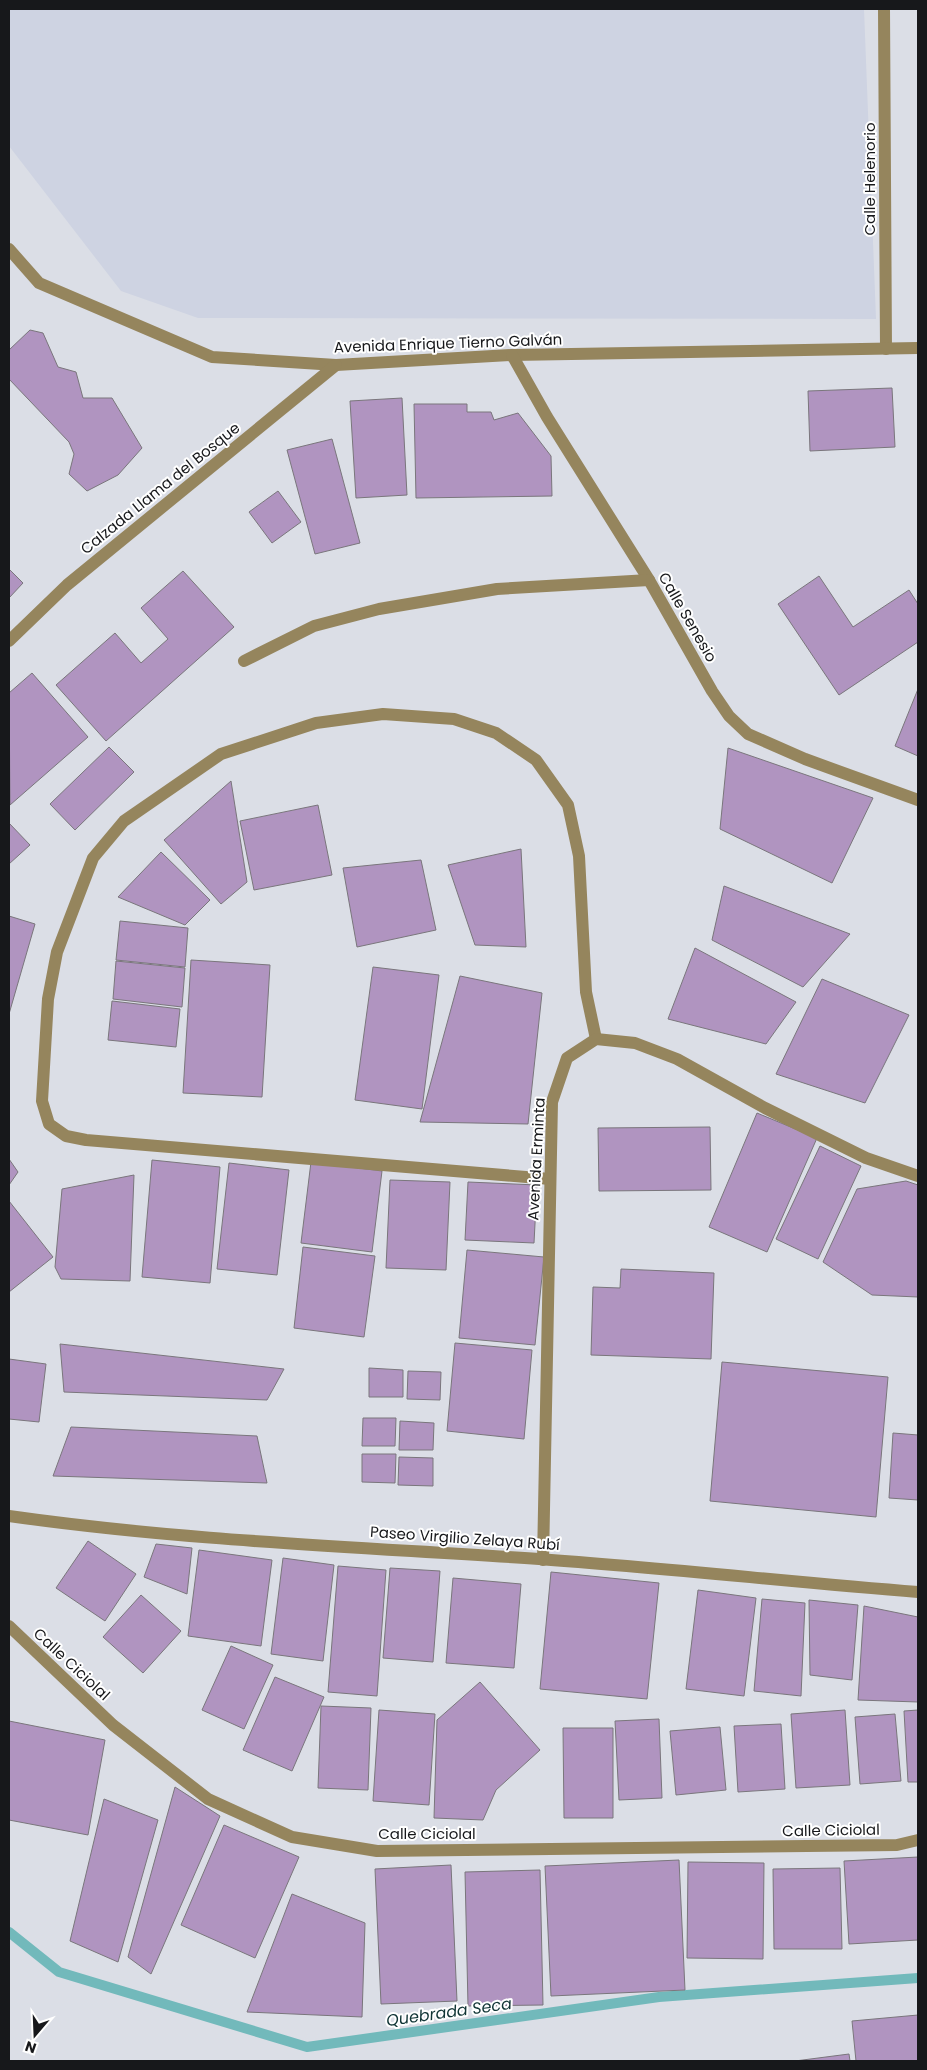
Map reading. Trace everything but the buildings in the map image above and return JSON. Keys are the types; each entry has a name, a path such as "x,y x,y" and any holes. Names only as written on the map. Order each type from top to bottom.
{"street":[{"name":"Calle Helenorio","path":"884,9 886,349"},
{"name":"Avenida Enrique Tierno Galván","path":"9,249 39,283 212,357 336,365 512,355 918,348"},
{"name":"Calle Senesio","path":"512,355 598,502 648,580 712,691 729,716 748,734 805,759 918,800"},
{"name":"Calzada Llama del Bosque","path":"9,642 67,585 336,365"},
{"path":"244,661 314,626 379,609 497,589 648,580"},
{"path":"550,1179 86,1140 66,1136 50,1124 42,1101 48,999 57,952 93,858 124,822 221,754 316,723 384,714 454,719 496,733 536,760 568,805 579,856 586,992 596,1039 635,1043 677,1059 765,1108 866,1158 918,1176"},
{"name":"Avenida Erminta","path":"543,1560 552,1102 567,1058 596,1039"},
{"name":"Paseo Virgilio Zelaya Rubí","path":"9,1516 60,1523 222,1538 543,1560 918,1592"},
{"name":"Calle Ciciolal","path":"9,1626 113,1725 208,1800 292,1838 377,1850 897,1845 918,1840"}],"shaded area":[{"path":"9,9 864,9 876,319 198,318 121,291 9,146"}],"waterway":[{"name":"Quebrada Seca","path":"9,1932 59,1972 307,2047 659,1997 918,1978"}]}
